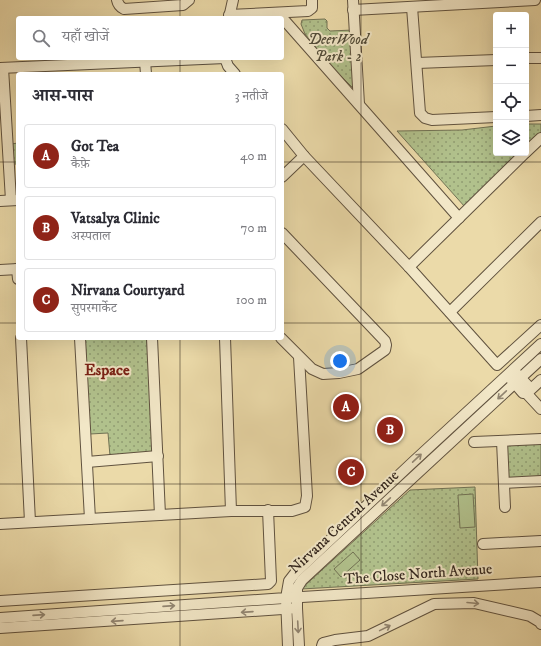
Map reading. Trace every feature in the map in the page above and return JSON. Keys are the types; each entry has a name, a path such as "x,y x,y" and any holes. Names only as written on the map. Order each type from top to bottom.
{"street":[{"path":"117,0 121,8 124,9 183,5 189,0"},
{"path":"229,16 233,0"},
{"path":"241,16 311,10 312,0"},
{"path":"359,104 353,5 412,7 535,0"},
{"path":"412,7 420,113 425,118 432,120 493,117"},
{"path":"278,13 281,16"},
{"path":"284,20 459,218"},
{"path":"529,58 541,58"},
{"path":"0,201 14,200 2,68 172,60"},
{"path":"226,60 228,66 233,72"},
{"path":"417,63 493,60"},
{"path":"145,61 146,72"},
{"path":"529,116 541,115"},
{"path":"284,132 304,156 409,267 497,365 541,325"},
{"path":"529,150 541,138"},
{"path":"8,141 16,140"},
{"path":"284,175 304,156"},
{"path":"409,267 523,156"},
{"path":"450,312 541,222"},
{"path":"283,340 312,369 323,374 339,373 358,369 385,350 386,345 385,341 284,235"},
{"path":"0,270 16,269"},
{"path":"21,340 30,522"},
{"path":"80,340 90,519"},
{"path":"152,340 160,515"},
{"path":"225,340 231,511"},
{"name":"Nirvana Central Avenue","path":"288,646 286,598 289,581 296,572 541,344"},
{"path":"0,524 231,511 292,511 305,507 307,502 299,357"},
{"name":"Nirvana Central Avenue","path":"299,646 297,588 302,580 541,359"},
{"path":"500,362 507,364 510,373 518,380 523,393 528,392 541,380"},
{"path":"528,392 528,395 541,409"},
{"path":"474,442 541,439"},
{"path":"502,441 505,506"},
{"path":"87,462 158,456"},
{"path":"504,483 541,481"},
{"path":"0,601 268,584 271,581 268,510"},
{"path":"483,544 541,541"},
{"name":"The Close North Avenue","path":"286,598 541,582"},
{"path":"0,618 286,598"},
{"path":"322,646 323,643 335,640 368,636 434,604 474,603 530,616 541,624"},
{"path":"0,628 297,608"}],"green space":[{"name":"DeerWood Park - 2","path":"325,19 327,21 327,28 330,31 353,30 354,89 329,64 305,34 301,24 302,20"},
{"path":"529,124 541,124 541,134 529,145"},
{"path":"493,126 493,156 518,156 465,207 397,131 462,130"},
{"path":"16,143 16,164 12,164 11,144"},
{"path":"85,340 147,340 154,453 110,456 108,433 90,434"},
{"path":"541,442 541,477 508,478 507,443"},
{"path":"475,487 478,579 301,589 410,490"},
{"path":"473,494 475,527 460,528 458,495"},
{"path":"353,552 360,560 341,577 334,569"}],"place":[{"name":"Got Tea","path":"346,407"},
{"name":"Vatsalya Clinic","path":"390,430"},
{"name":"Nirvana Courtyard","path":"351,472"}],"district":[{"name":"Espace","path":"107,370"}]}
